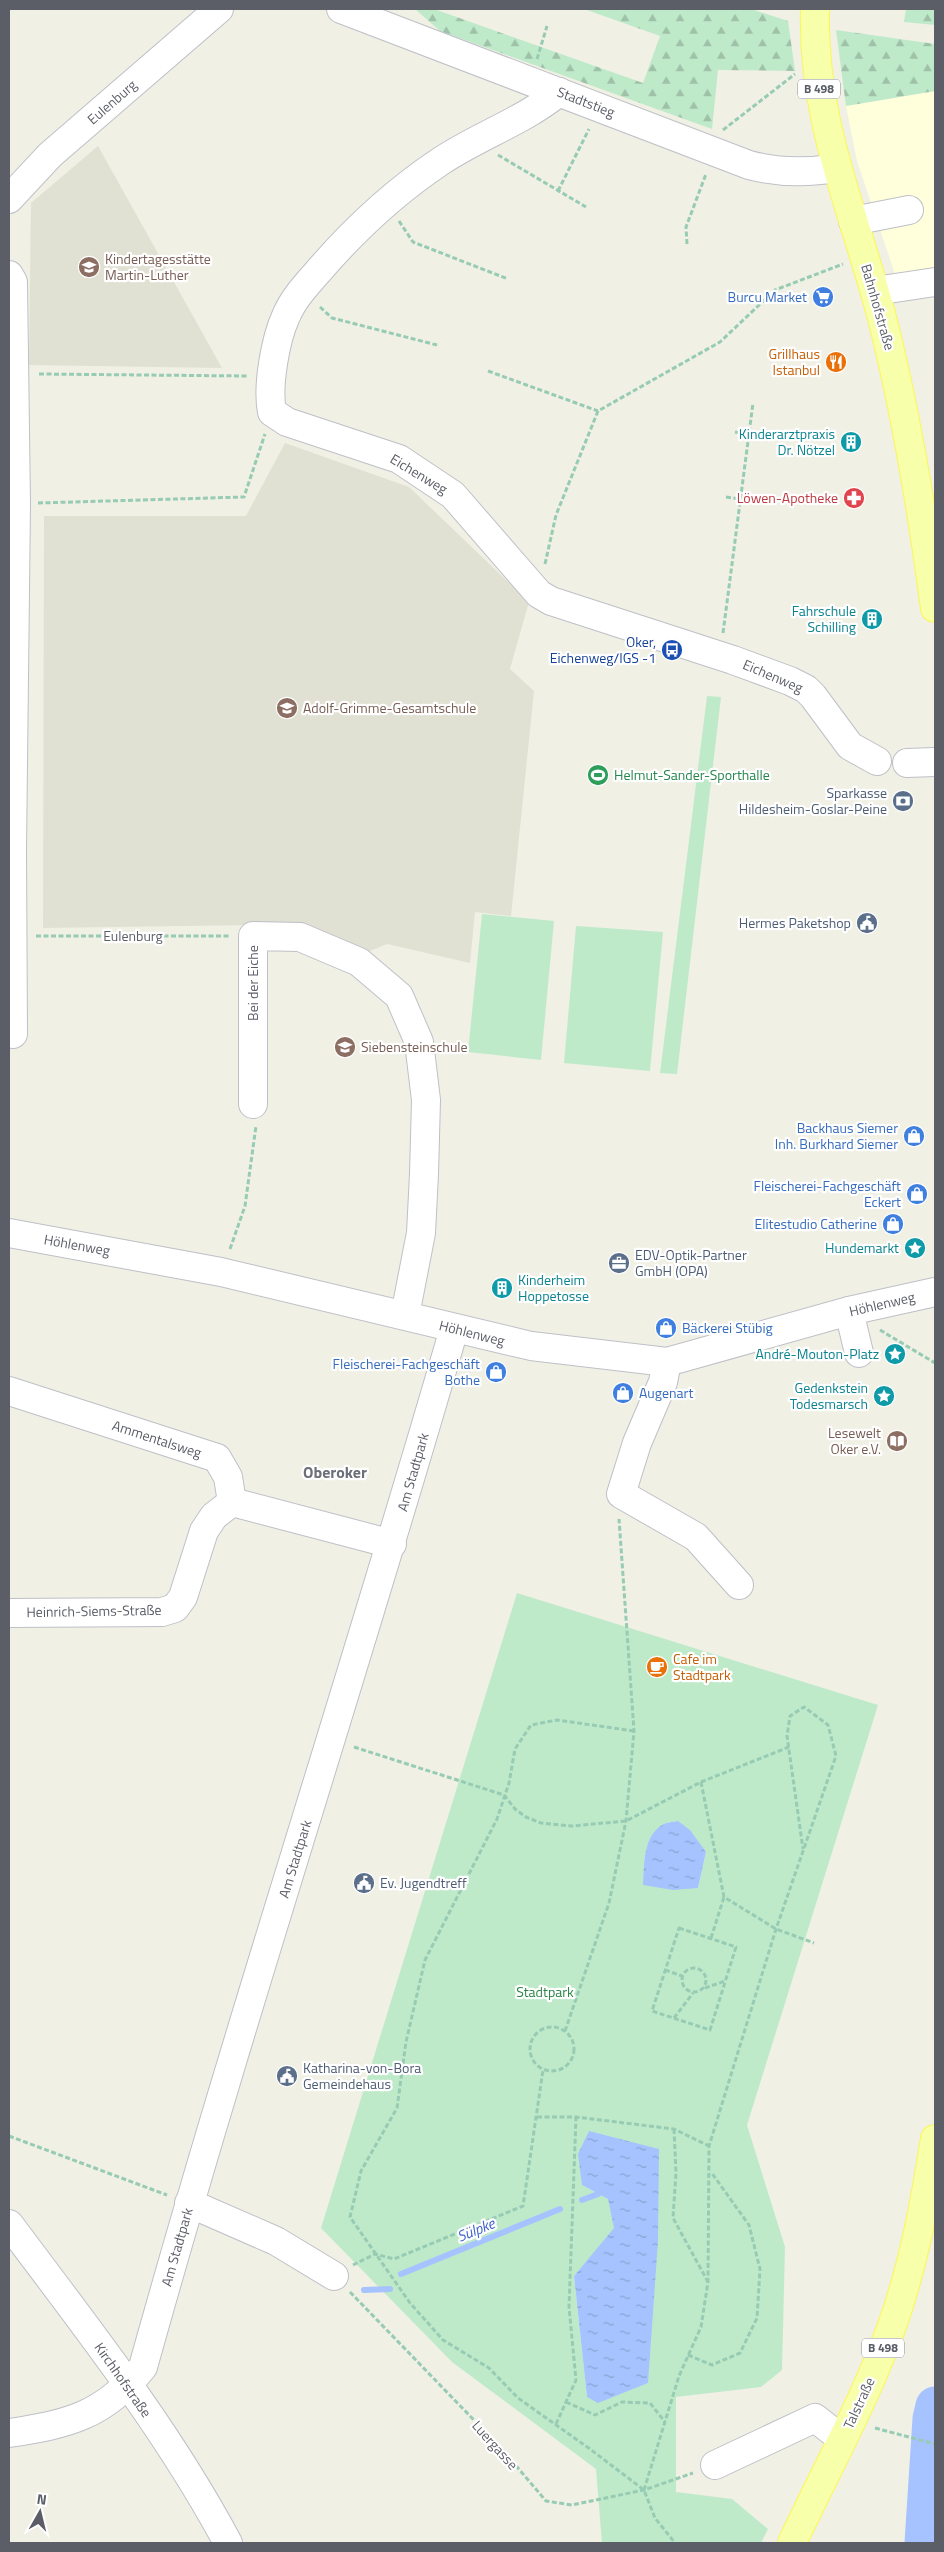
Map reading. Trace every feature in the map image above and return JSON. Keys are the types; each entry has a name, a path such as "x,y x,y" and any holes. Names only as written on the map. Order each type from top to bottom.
{"main road":[{"name":"Bahnhofstraße","path":"815,9 816,53 820,94 837,168 875,291 908,429 935,608"},
{"name":"Talstraße","path":"792,2543 847,2429 892,2324 921,2229 935,2139"}],"street":[{"name":"Eulenburg","path":"9,199 50,155 219,9"},
{"name":"Stadtstieg","path":"340,9 707,149 772,171 793,172 837,168"},
{"path":"272,412 269,396 270,376 285,316 303,288 353,231 386,202 442,160 538,109 559,92"},
{"path":"853,221 909,210"},
{"path":"9,275 13,282 16,504 11,852 13,1034"},
{"path":"875,291 935,282"},
{"name":"Eichenweg","path":"272,412 287,422 399,458 453,495 539,594 551,601 720,656 806,689 850,746 876,761"},
{"path":"907,763 935,762"},
{"name":"Bei der Eiche","path":"253,1104 254,936 300,937 359,962 399,996 418,1042 426,1100 421,1233 406,1315"},
{"name":"Höhlenweg","path":"9,1233 221,1272 531,1346 667,1362 849,1311 935,1292"},
{"path":"849,1311 859,1353"},
{"name":"Am Stadtpark","path":"9,2433 47,2427 86,2416 129,2385 143,2367 189,2203 392,1544 454,1329"},
{"path":"667,1362 663,1382 637,1443 621,1494 696,1537 739,1584"},
{"name":"Ammentalsweg","path":"9,1391 216,1458 228,1477 232,1502"},
{"path":"232,1502 392,1544"},
{"name":"Heinrich-Siems-Straße","path":"9,1613 162,1612 175,1608 183,1597 204,1531 214,1516 232,1502"},
{"path":"189,2203 276,2242 334,2276"},
{"name":"Kirchhofstraße","path":"9,2224 129,2385 202,2496 228,2543"},
{"path":"715,2465 815,2418 847,2429"}],"path":[{"path":"530,80 547,26"},
{"path":"687,244 686,227 707,149 799,70"},
{"path":"558,191 600,108"},
{"path":"478,140 489,150 586,207"},
{"path":"386,202 413,242 508,280"},
{"path":"539,594 556,515 598,410 720,342 775,290 849,263"},
{"path":"303,288 332,318 437,345"},
{"path":"488,370 598,410"},
{"path":"15,373 270,376"},
{"path":"720,656 753,403"},
{"path":"16,504 244,496 272,412"},
{"path":"734,432 749,434"},
{"path":"726,497 741,499"},
{"name":"Eulenburg","path":"13,937 254,936"},
{"path":"221,1272 245,1206 258,1111 253,1104"},
{"path":"849,1311 935,1363"},
{"path":"565,2031 609,1903 626,1821 634,1731 618,1530 621,1494"},
{"path":"644,2490 688,2356 701,2327 708,2282 709,2146 776,1929 804,1849 836,1756 828,1725 804,1707 790,1716 787,1736 804,1849"},
{"path":"634,1731 557,1720 531,1725 516,1749 510,1783 504,1795 497,1819 425,1960 406,2042 397,2108 361,2171 350,2217 410,2303 443,2340 489,2368 518,2398 644,2490 655,2518 675,2543"},
{"path":"332,1740 504,1795 520,1813 541,1823 572,1826 626,1821 701,1782 789,1747"},
{"path":"701,1782 724,1897 711,1938"},
{"path":"724,1897 776,1929 814,1943"},
{"path":"679,1928 736,1947 710,2030 652,2011 665,1970 679,1928"},
{"path":"682,1976 691,1968 701,1970 706,1980 704,1988"},
{"path":"665,1970 682,1976"},
{"path":"682,1976 684,1988 693,1993"},
{"path":"674,2018 693,1993 725,1981"},
{"path":"553,2027 565,2031 574,2044 572,2058 565,2067 555,2071 543,2070 534,2063 530,2050 533,2037 540,2030 553,2027"},
{"path":"334,2276 375,2254 394,2259 523,2206 538,2117 543,2070"},
{"path":"538,2117 576,2117 674,2129 709,2146"},
{"path":"556,2424 576,2380 568,2307 576,2117"},
{"path":"674,2129 676,2173 673,2218 708,2282"},
{"path":"9,2136 189,2203"},
{"path":"688,2356 712,2365 740,2353 757,2318 760,2269 749,2225 710,2170"},
{"name":"Luergasse","path":"334,2276 501,2448 546,2501 572,2505 644,2490 715,2465"},
{"path":"566,2402 595,2415 622,2402 650,2402 665,2422"},
{"path":"847,2429 865,2426 935,2444"}],"shaded area":[{"path":"935,91 935,271 896,277 857,161 846,106"},
{"path":"98,146 222,368 29,365 31,203"},
{"name":"Adolf-Grimme-Gesamtschule","path":"285,443 409,487 529,602 510,669 534,691 511,916 475,912 470,963 387,944 365,953 253,925 43,928 44,516 246,516"}],"green space":[{"path":"415,9 434,9 643,83 660,36 584,9 751,9 788,21 795,71 718,70 712,129 440,31"},
{"path":"906,9 935,9 935,25 904,22"},
{"path":"836,30 935,44 935,91 846,106"},
{"path":"707,696 721,697 677,1074 660,1073"},
{"path":"482,914 554,921 541,1060 468,1052"},
{"path":"576,926 663,932 650,1071 564,1063"},
{"name":"Stadtpark","path":"517,1593 878,1705 747,2125 785,2247 782,2370 761,2387 676,2397 676,2492 732,2499 768,2529 761,2543 602,2543 596,2469 452,2362 321,2228","holes":["678,1821 706,1852 698,1888 643,1885 646,1852 651,1836 664,1824","659,2149 587,2397 574,2276 615,2229 608,2199 582,2185"]}],"water":[{"path":"678,1821 690,1830 706,1852 698,1888 673,1890 643,1885 646,1852 651,1836 664,1824"},
{"path":"589,2131 659,2149 658,2241 648,2383 598,2403 587,2397 574,2276 614,2228 608,2199 582,2185 578,2154"}],"waterway":[{"name":"Sülpke","path":"582,2200 598,2194"},
{"name":"Sülpke","path":"401,2274 560,2209"},
{"name":"Sülpke","path":"364,2290 390,2289"},
{"path":"924,2543 932,2419 935,2406"}],"place":[{"name":"Kindertagesstätte Martin-Luther","path":"89,267"},
{"name":"Burcu Market","path":"823,297"},
{"name":"Grillhaus Istanbul","path":"836,362"},
{"name":"Kinderarztpraxis Dr. Nötzel","path":"851,442"},
{"name":"Löwen-Apotheke","path":"854,498"},
{"name":"Fahrschule Schilling","path":"872,619"},
{"name":"Oker, Eichenweg/IGS -1","path":"672,650"},
{"name":"Adolf-Grimme-Gesamtschule","path":"287,708"},
{"name":"Helmut-Sander-Sporthalle","path":"598,775"},
{"name":"Sparkasse Hildesheim-Goslar-Peine","path":"903,801"},
{"name":"Hermes Paketshop","path":"867,923"},
{"name":"Siebensteinschule","path":"345,1047"},
{"name":"Backhaus Siemer Inh. Burkhard Siemer","path":"914,1136"},
{"name":"Fleischerei-Fachgeschäft Eckert","path":"917,1194"},
{"name":"Elitestudio Catherine","path":"893,1224"},
{"name":"Hundemarkt","path":"915,1248"},
{"name":"EDV-Optik-Partner GmbH (OPA)","path":"619,1263"},
{"name":"Kinderheim Hoppetosse","path":"502,1288"},
{"name":"Bäckerei Stübig","path":"666,1328"},
{"name":"André-Mouton-Platz","path":"895,1354"},
{"name":"Fleischerei-Fachgeschäft Bothe","path":"496,1372"},
{"name":"Augenart","path":"623,1393"},
{"name":"Gedenkstein Todesmarsch","path":"884,1396"},
{"name":"Lesewelt Oker e.V.","path":"897,1441"},
{"name":"Cafe im Stadtpark","path":"657,1667"},
{"name":"Ev. Jugendtreff","path":"364,1883"},
{"name":"Katharina-von-Bora Gemeindehaus","path":"287,2076"}],"district":[{"name":"Oberoker","path":"335,1472"}]}
